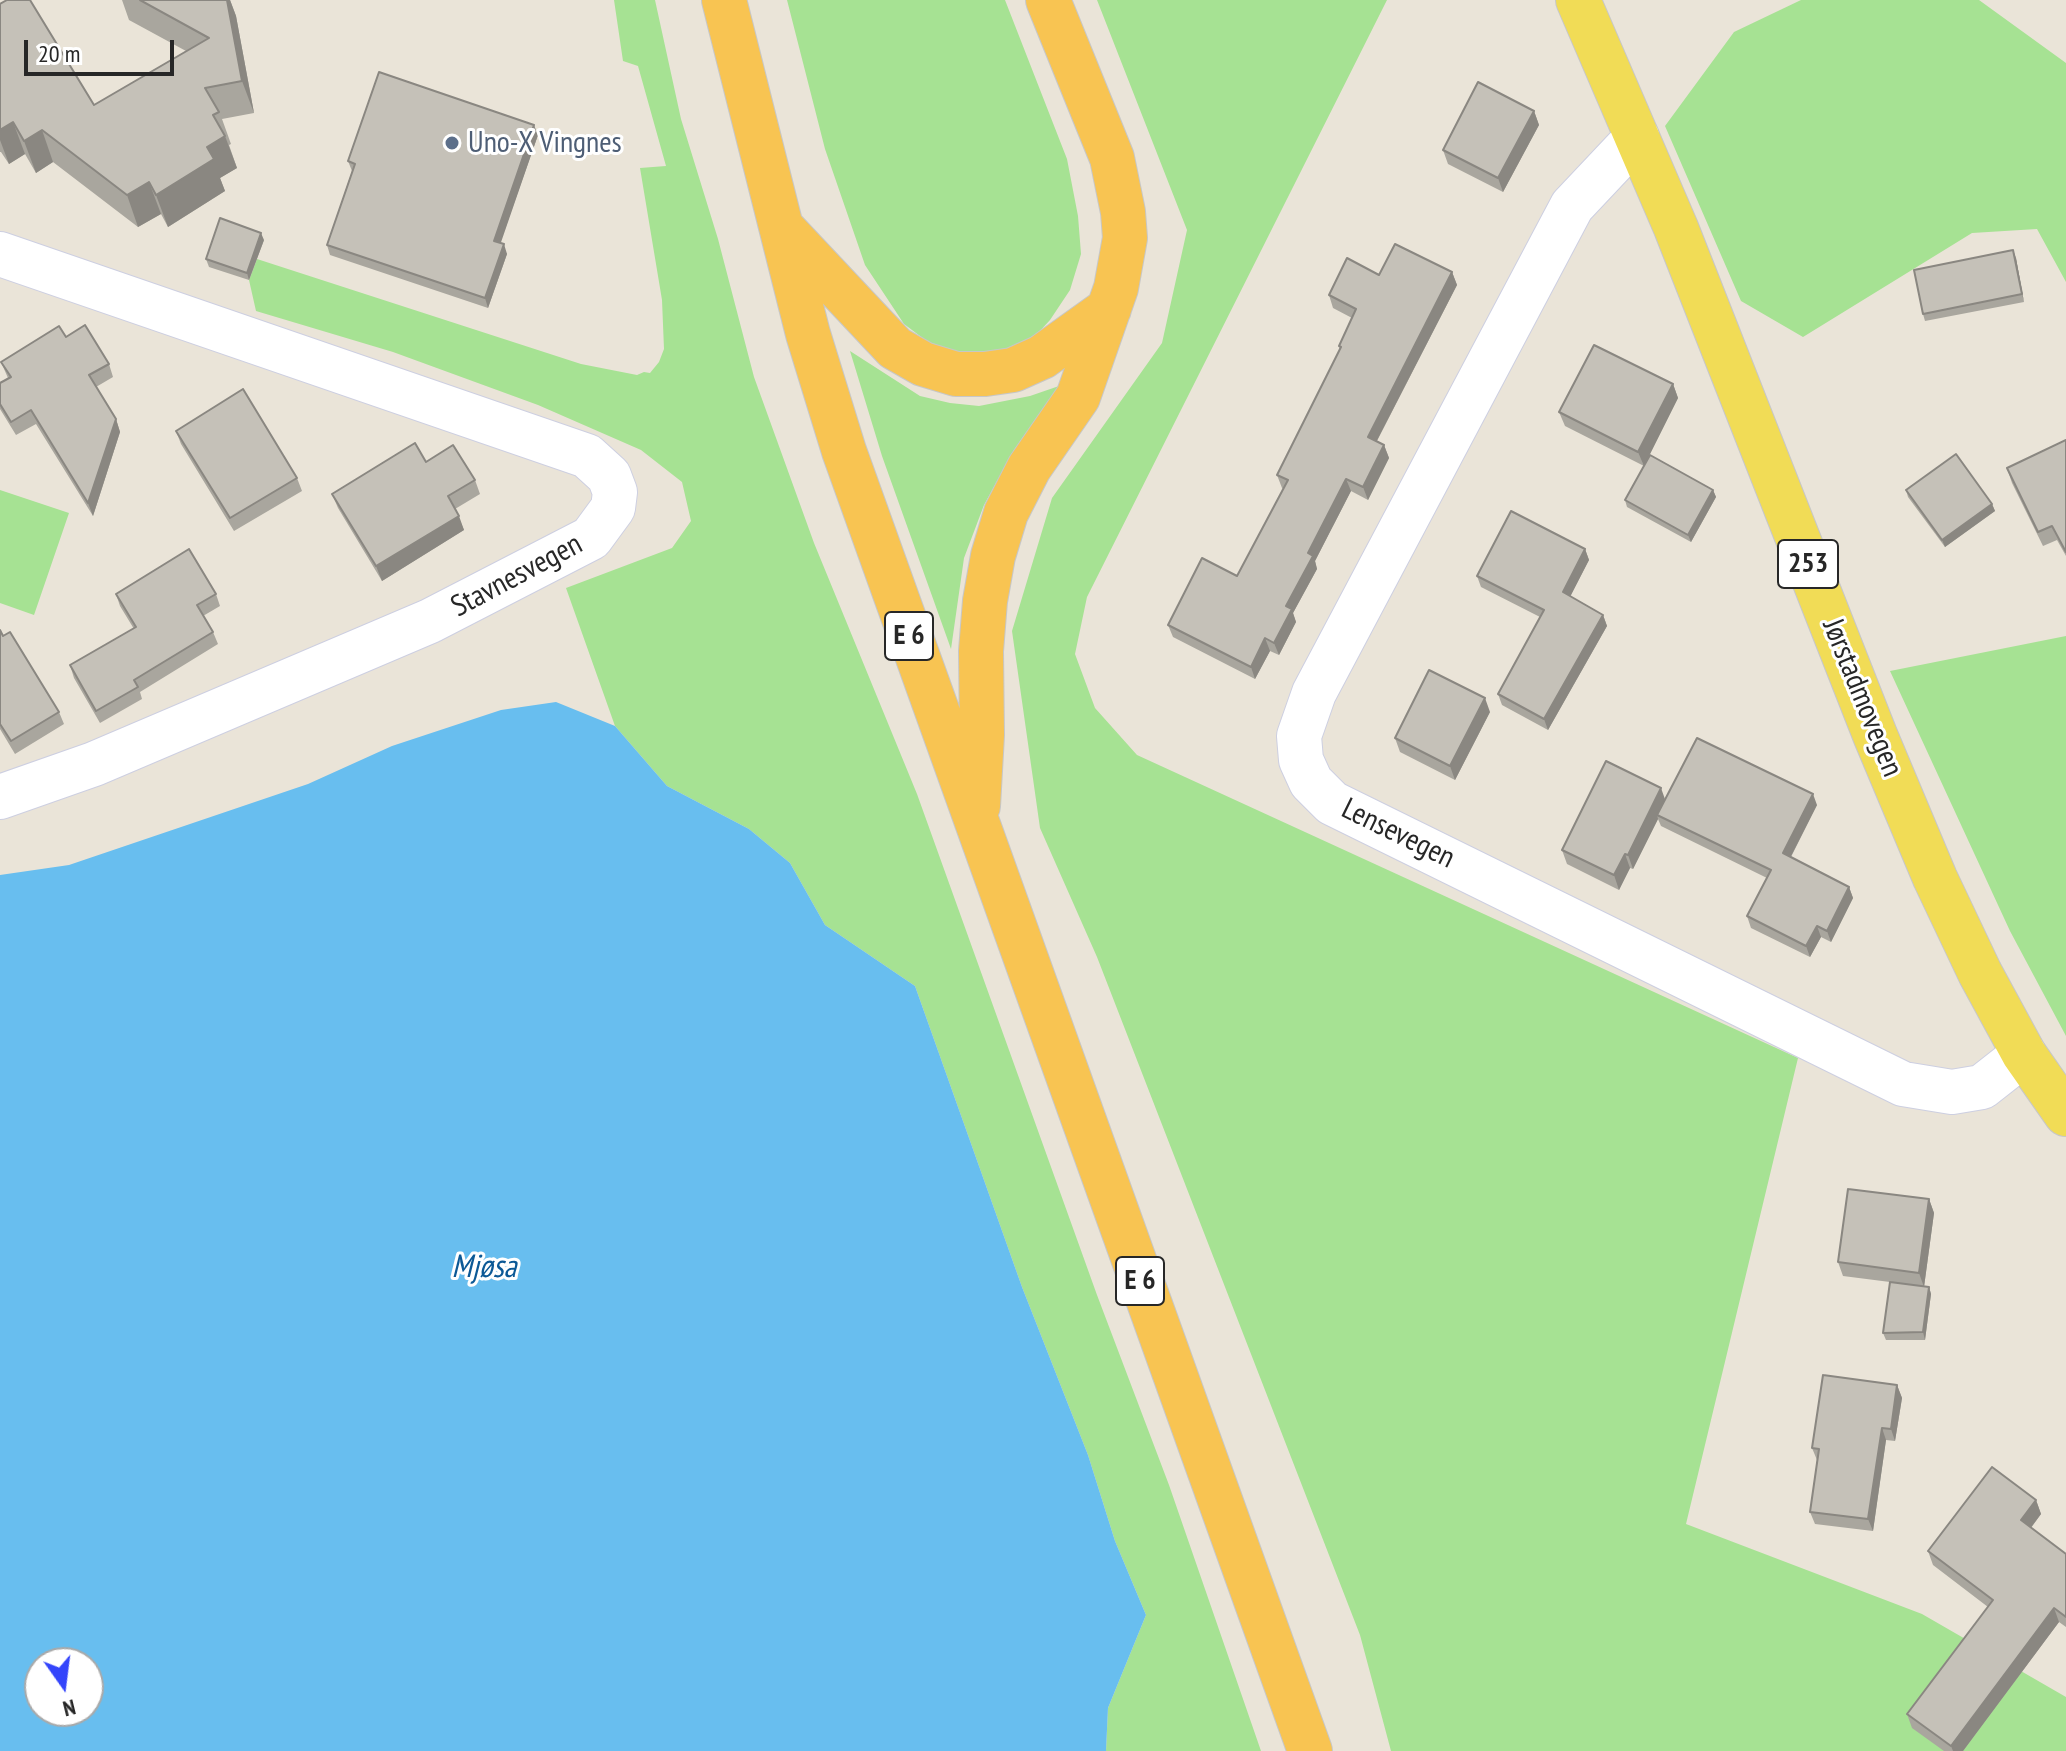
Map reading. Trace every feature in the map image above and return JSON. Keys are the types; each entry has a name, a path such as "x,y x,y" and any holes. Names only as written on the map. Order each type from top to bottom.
{"highway":[{"name":"E 6","path":"724,0 808,334 844,451 1310,1751"},
{"path":"977,820 982,735 981,651 993,556 1006,513 1029,468 1078,397 1116,288 1125,238 1119,184 1101,126 1048,0"},
{"path":"779,225 895,348 923,364 956,374 1013,370 1042,357 1109,309"}],"main road":[{"name":"Jørstadmovegen","path":"1578,0 1676,228 1935,878 1980,973 2024,1054 2066,1114"}],"street":[{"name":"Lensevegen","path":"1637,137 1572,206 1314,693 1299,736 1301,760 1311,782 1332,803 1903,1084 1952,1092 1982,1087 2024,1054"},
{"name":"Stavnesvegen","path":"0,254 587,456 609,476 615,492 613,508 591,538 430,621 69,774 0,797"}],"green space":[{"path":"614,0 655,0 681,119 718,239 754,377 814,543 917,794 1097,1295 1169,1485 1261,1751 1106,1751 1108,1708 1146,1615 1115,1541 1088,1455 1022,1287 915,986 825,925 790,863 749,829 667,786 615,726 566,588 672,548 691,521 682,482 641,450 538,405 393,352 256,311 249,280 257,259 581,364 637,375 650,373 664,349 662,300 640,168 666,166 638,66 623,61"},
{"path":"787,0 1005,0 1067,159 1078,216 1081,254 1070,290 1050,320 1027,345 965,357 936,348 904,324 865,265 825,149"},
{"path":"1097,0 1387,0 1087,597 1075,654 1095,708 1137,755 1798,1058 1686,1524 1922,1614 2066,1697 2066,1751 1391,1751 1360,1635 1097,957 1040,828 1012,631 1052,498 1162,343 1187,230"},
{"path":"1801,0 1979,0 2066,63 2066,282 2037,229 1972,233 1803,337 1741,301 1665,126 1734,32"},
{"path":"850,351 920,396 950,403 979,406 1030,396 1059,386 1014,450 984,505 964,558 951,649 882,456"},
{"path":"0,490 69,513 34,615 0,603"},
{"path":"2066,636 2066,1036 2010,931 1890,671"}],"water":[{"name":"Mjøsa","path":"556,702 615,726 667,786 749,829 790,863 825,925 915,986 1022,1287 1088,1455 1115,1541 1146,1615 1108,1708 1106,1751 0,1751 0,875 69,865 308,784 392,746 501,710"}],"building":[{"path":"7,0 30,0 94,105 209,38 140,0 227,0 242,81 205,88 219,112 213,115 225,136 207,147 214,159 156,195 149,182 127,195 42,130 24,141 13,122 0,130 0,4"},
{"path":"379,72 534,125 494,241 504,244 485,298 327,245 355,164 348,161"},
{"path":"1478,82 1534,111 1498,178 1443,150"},
{"path":"220,218 261,233 247,273 206,259"},
{"path":"1395,244 1452,272 1368,437 1384,445 1363,487 1346,479 1308,553 1313,556 1286,606 1292,609 1274,643 1265,638 1251,667 1168,625 1202,558 1237,576 1288,480 1277,475 1341,347 1356,309 1329,295 1347,258 1379,275"},
{"path":"2013,250 2022,294 1923,314 1914,270"},
{"path":"85,325 109,364 89,375 116,419 88,503 31,410 11,422 0,404 0,383 11,377 1,362 59,326 66,337"},
{"path":"1594,345 1673,384 1638,452 1559,412"},
{"path":"243,389 297,478 230,518 176,431"},
{"path":"2066,440 2066,552 2052,526 2038,532 2007,468"},
{"path":"415,443 426,462 453,445 475,480 448,496 459,516 376,566 332,494"},
{"path":"1956,454 1992,504 1942,540 1906,490"},
{"path":"1650,455 1713,490 1688,535 1625,500"},
{"path":"1511,511 1585,549 1563,592 1603,615 1544,719 1498,694 1544,610 1477,576"},
{"path":"189,549 216,594 197,605 213,632 134,680 138,687 96,711 70,665 136,627 116,594"},
{"path":"0,630 3,636 10,632 59,712 11,741 0,724"},
{"path":"1429,670 1485,698 1450,766 1395,738"},
{"path":"1697,738 1813,794 1783,853 1849,887 1827,931 1817,926 1806,946 1747,916 1771,870 1657,815"},
{"path":"1606,761 1661,788 1628,855 1625,854 1614,875 1562,850"},
{"path":"1848,1189 1929,1199 1919,1273 1838,1262"},
{"path":"1890,1282 1929,1287 1923,1332 1883,1333"},
{"path":"1823,1375 1897,1385 1891,1429 1882,1428 1868,1519 1810,1512 1819,1449 1812,1448"},
{"path":"1992,1467 2036,1500 2021,1520 2066,1554 2066,1617 2054,1608 1951,1746 1907,1714 1993,1600 1928,1551"}],"place":[{"name":"Uno-X Vingnes","path":"452,143"}]}
